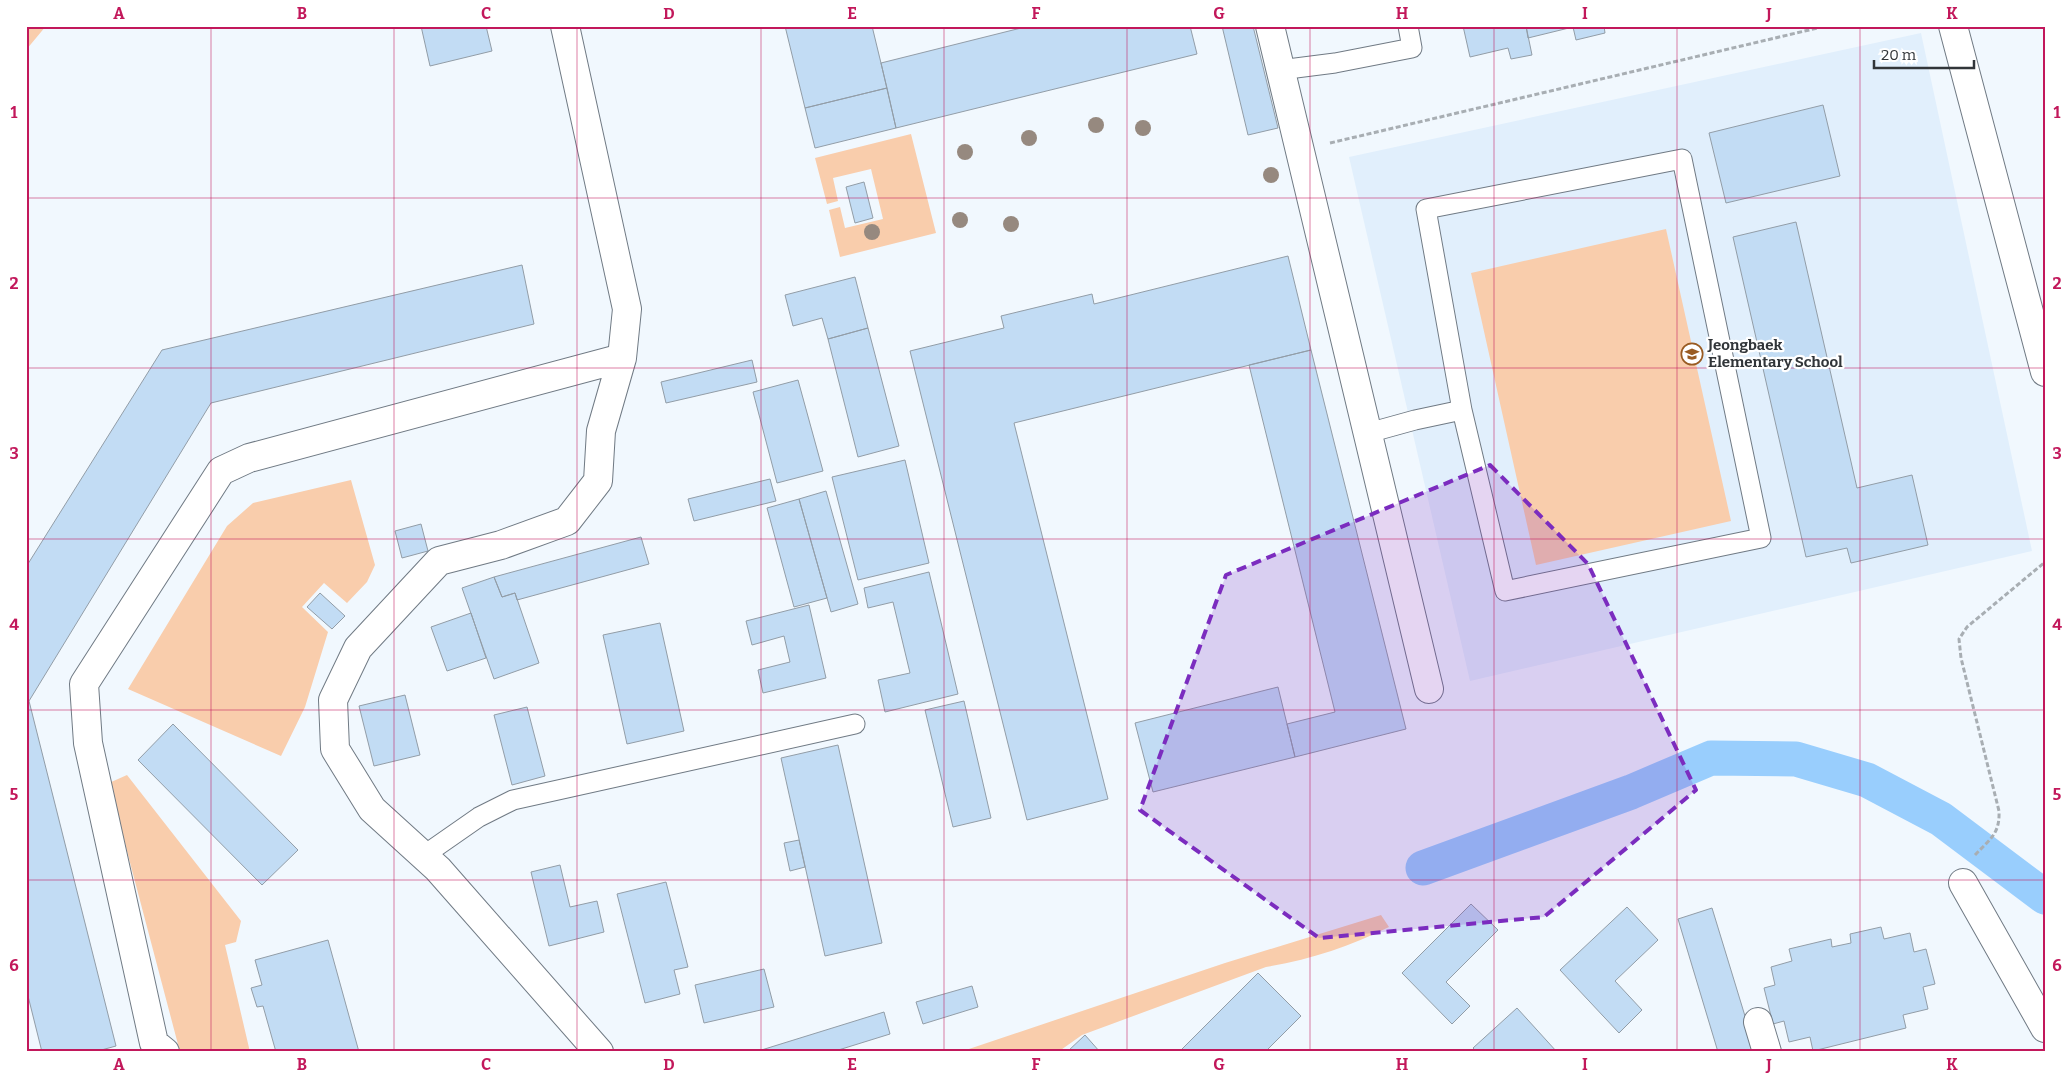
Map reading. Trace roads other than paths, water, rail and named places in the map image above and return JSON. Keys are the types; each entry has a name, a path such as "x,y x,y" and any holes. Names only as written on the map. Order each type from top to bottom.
{"street":[{"path":"564,26 627,309 622,358 601,431 598,481 567,521 501,545 439,561 358,648 334,700 335,749 372,809 438,869 599,1052"},
{"path":"1270,26 1429,689"},
{"path":"1952,26 2045,372"},
{"path":"165,1052 154,1043 88,743 84,684 221,471 249,458 622,358"},
{"path":"1967,871 2045,1028"},
{"path":"1758,1022 1767,1052"}],"lane":[{"path":"1280,70 1335,63 1412,48 1408,26"},
{"path":"1682,159 1761,538 1506,591 1462,410 1426,209 1682,159"},
{"path":"1368,433 1462,410"},
{"path":"423,856 479,817 513,800 855,724"}],"waterway":[{"path":"1423,868 1631,792 1711,758 1796,759 1867,780 1941,819 2045,897"}],"place":[{"name":"Jeongbaek Elementary School","path":"1692,354"}]}
